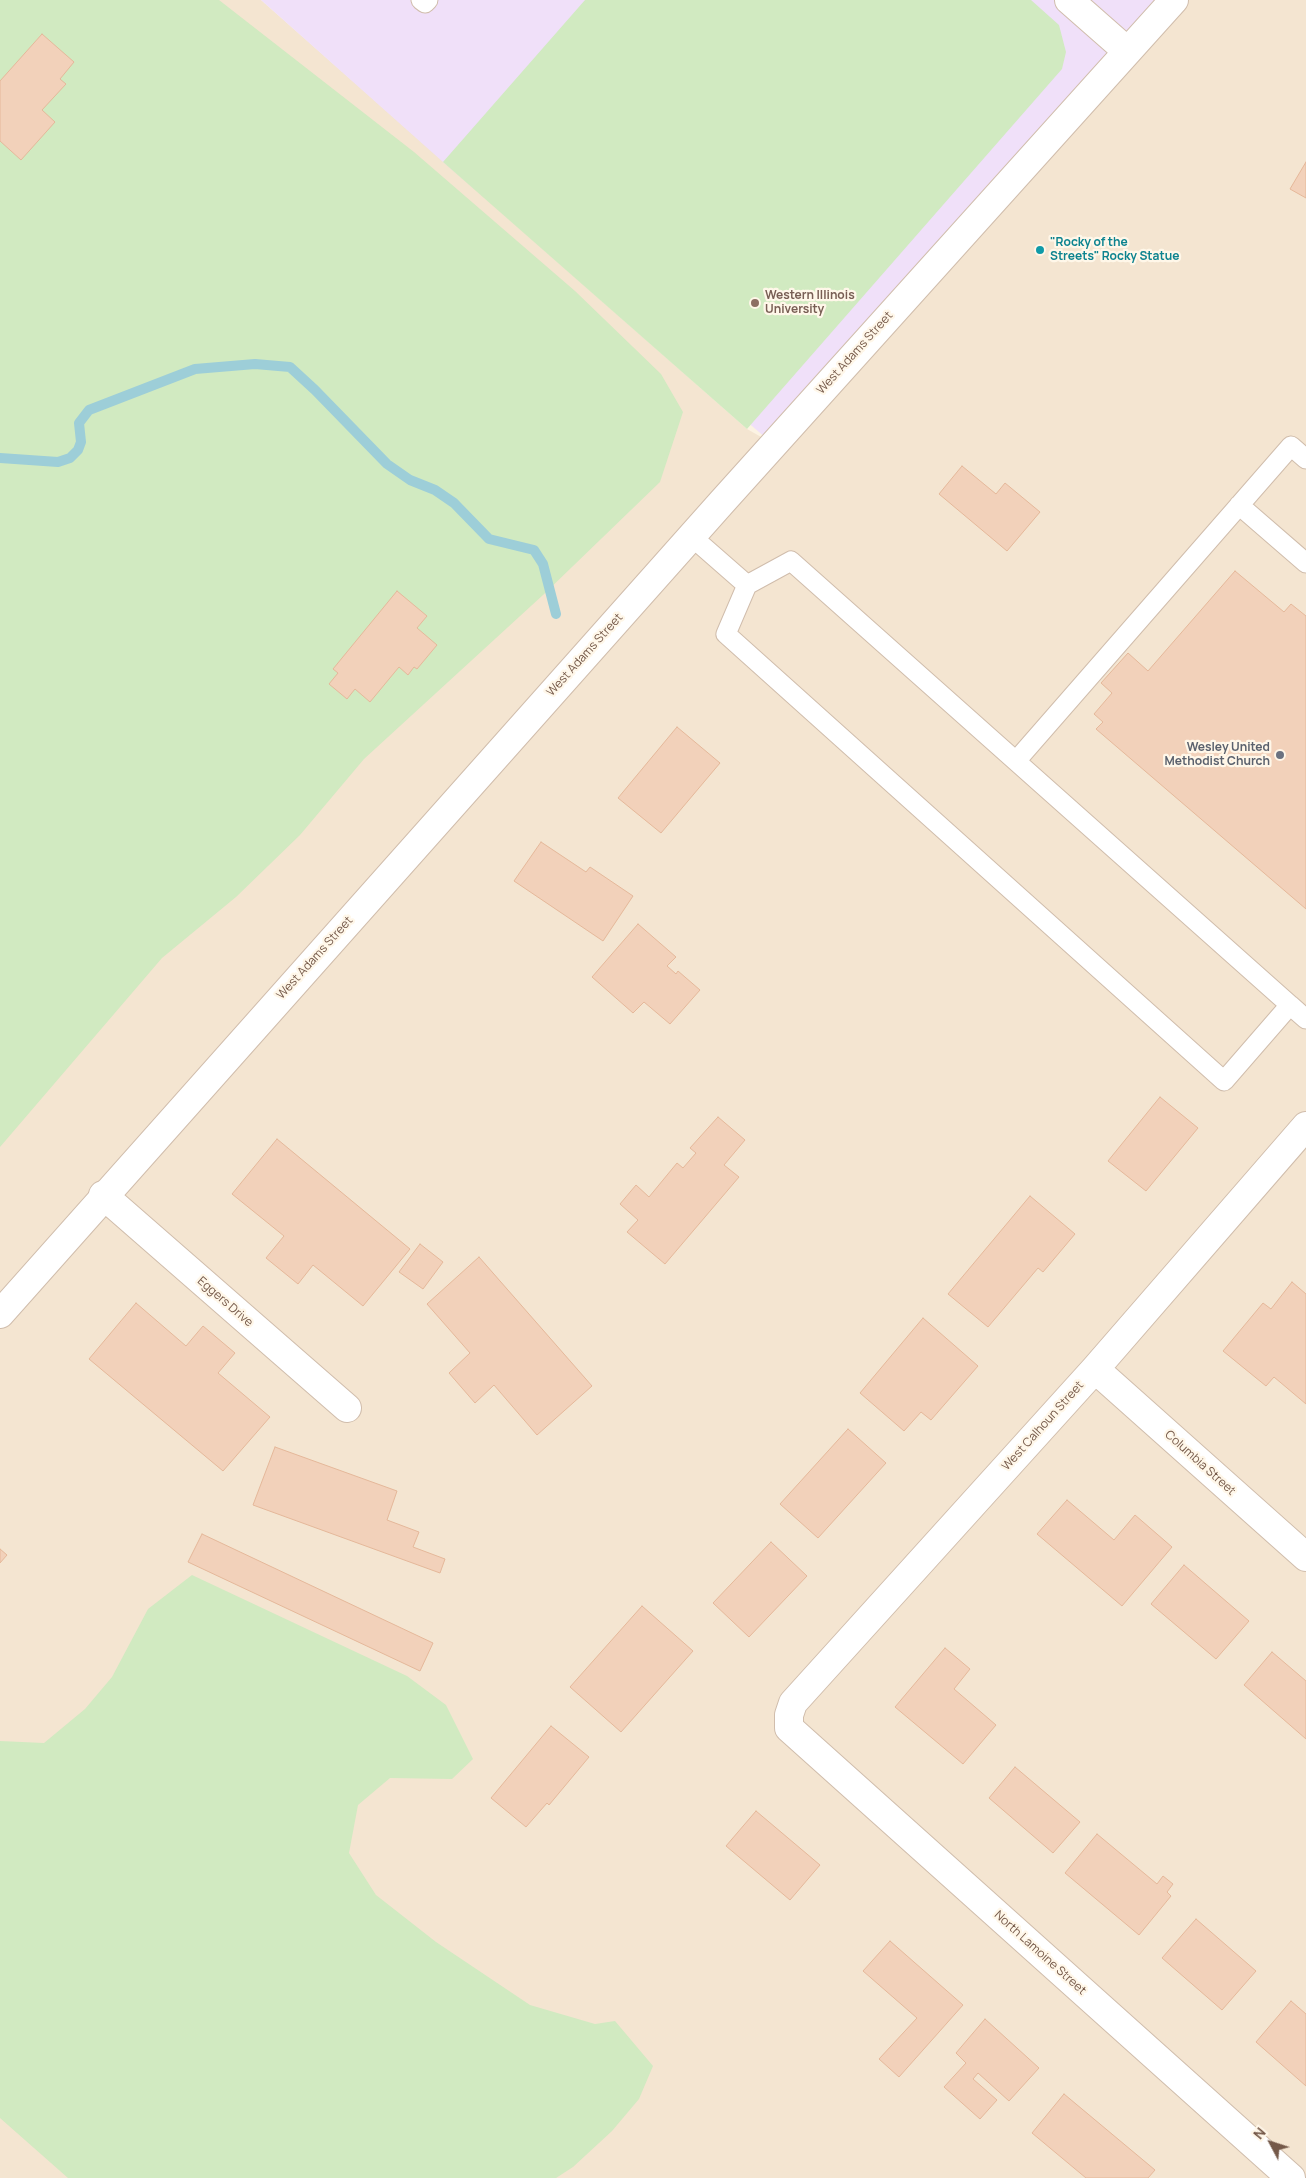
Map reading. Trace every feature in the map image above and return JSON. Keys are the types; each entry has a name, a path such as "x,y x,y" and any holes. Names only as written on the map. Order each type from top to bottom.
{"street":[{"path":"1070,0 1128,51"},
{"name":"West Adams Street","path":"0,1314 103,1195 691,536 1174,0"},
{"name":"West Calhoun Street","path":"789,1728 789,1715 793,1703 1095,1369 1306,1126"},
{"name":"Eggers Drive","path":"103,1195 347,1408"},
{"name":"Columbia Street","path":"1095,1369 1306,1557"},
{"name":"North Lamoine Street","path":"789,1728 1291,2178"}],"lane":[{"path":"422,0 425,3 428,0"},
{"path":"1016,761 1291,446 1306,459"},
{"path":"1239,505 1306,563"},
{"path":"691,536 748,585"},
{"path":"1290,1005 1224,1081 726,634 748,585 791,561 1306,1019"}],"shaded area":[{"path":"0,0 261,0 747,429 770,442 1174,0 1306,0 1306,2178 0,2178"},
{"name":"Western Illinois University","path":"261,0 1175,0 773,444 443,162"}],"green space":[{"path":"0,0 219,0 414,152 575,291 661,374 683,412 660,482 543,595 364,759 300,835 236,897 162,958 0,1147"},
{"name":"Western Illinois University","path":"585,0 1031,0 1059,25 1066,52 1062,69 747,429 443,162"},
{"path":"192,1575 407,1676 446,1705 473,1759 452,1779 390,1778 358,1805 349,1853 376,1895 436,1942 530,2005 595,2024 615,2021 653,2066 639,2099 612,2131 573,2167 556,2178 68,2178 0,2118 0,1741 44,1743 85,1709 112,1677 148,1609"}],"building":[{"path":"42,34 74,62 60,79 66,84 42,110 55,122 21,160 0,141 0,81"},
{"path":"1306,162 1306,198 1290,189"},
{"path":"962,466 996,494 1005,483 1040,512 1007,551 939,494"},
{"path":"1235,571 1284,612 1291,604 1306,616 1306,909 1096,729 1103,722 1094,714 1112,693 1101,683 1128,653 1148,671"},
{"path":"397,591 427,616 417,628 437,645 417,669 414,667 408,675 399,667 370,702 355,689 347,699 329,684 338,673 333,669"},
{"path":"677,727 720,763 661,833 618,798"},
{"path":"541,842 586,872 590,867 633,896 603,941 514,881"},
{"path":"638,924 676,957 667,966 676,974 678,971 700,990 670,1024 644,1002 633,1013 592,977"},
{"path":"1160,1097 1198,1128 1146,1191 1108,1161"},
{"path":"718,1117 745,1140 724,1165 739,1177 665,1264 627,1232 638,1220 620,1204 636,1185 649,1197 677,1163 683,1168 696,1153 690,1148"},
{"path":"277,1139 410,1249 363,1306 313,1265 298,1284 266,1258 284,1236 232,1194"},
{"path":"1030,1196 1075,1234 1043,1272 1038,1268 988,1327 948,1294"},
{"path":"420,1244 443,1262 423,1289 399,1272"},
{"path":"479,1257 592,1386 537,1435 494,1385 475,1403 449,1373 470,1353 427,1304"},
{"path":"1292,1282 1306,1294 1306,1404 1274,1377 1266,1386 1223,1351 1263,1303 1271,1309"},
{"path":"136,1303 186,1346 203,1326 235,1353 218,1373 270,1417 223,1471 89,1359"},
{"path":"923,1318 978,1366 931,1420 921,1412 904,1431 860,1393"},
{"path":"848,1429 886,1463 818,1538 780,1504"},
{"path":"275,1447 397,1491 387,1520 419,1532 413,1547 445,1559 440,1573 253,1505"},
{"path":"1067,1500 1114,1540 1135,1515 1172,1547 1122,1606 1037,1534"},
{"path":"202,1534 433,1643 420,1671 188,1562"},
{"path":"771,1542 807,1576 749,1637 713,1603"},
{"path":"0,1549 7,1555 0,1563"},
{"path":"1184,1565 1249,1621 1216,1659 1151,1604"},
{"path":"642,1606 693,1651 621,1732 570,1687"},
{"path":"945,1648 970,1669 954,1689 996,1725 963,1764 895,1707"},
{"path":"1272,1652 1306,1681 1306,1739 1244,1685"},
{"path":"551,1726 589,1757 549,1805 547,1803 526,1827 491,1798"},
{"path":"1015,1767 1080,1822 1053,1853 989,1798"},
{"path":"756,1811 820,1865 790,1900 726,1846"},
{"path":"1097,1834 1157,1884 1163,1876 1173,1884 1167,1892 1171,1896 1139,1935 1065,1873"},
{"path":"1196,1919 1256,1971 1222,2010 1162,1958"},
{"path":"890,1941 963,2005 899,2077 879,2059 917,2018 863,1971"},
{"path":"1291,2001 1306,2014 1306,2086 1256,2042"},
{"path":"985,2019 1039,2068 1009,2101 978,2073 973,2079 997,2100 980,2119 944,2087 966,2063 956,2053"},
{"path":"1064,2094 1155,2170 1148,2178 1086,2178 1032,2133"}],"waterway":[{"path":"0,458 58,462 70,458 78,450 81,442 79,423 89,410 195,369 255,364 290,367 387,464 410,480 435,490 454,503 489,539 534,550 543,564 556,614"}],"place":[{"name":"\"Rocky of the Streets\" Rocky Statue","path":"1040,250"},
{"name":"Western Illinois University","path":"755,303"},
{"name":"Wesley United Methodist Church","path":"1280,755"}]}
